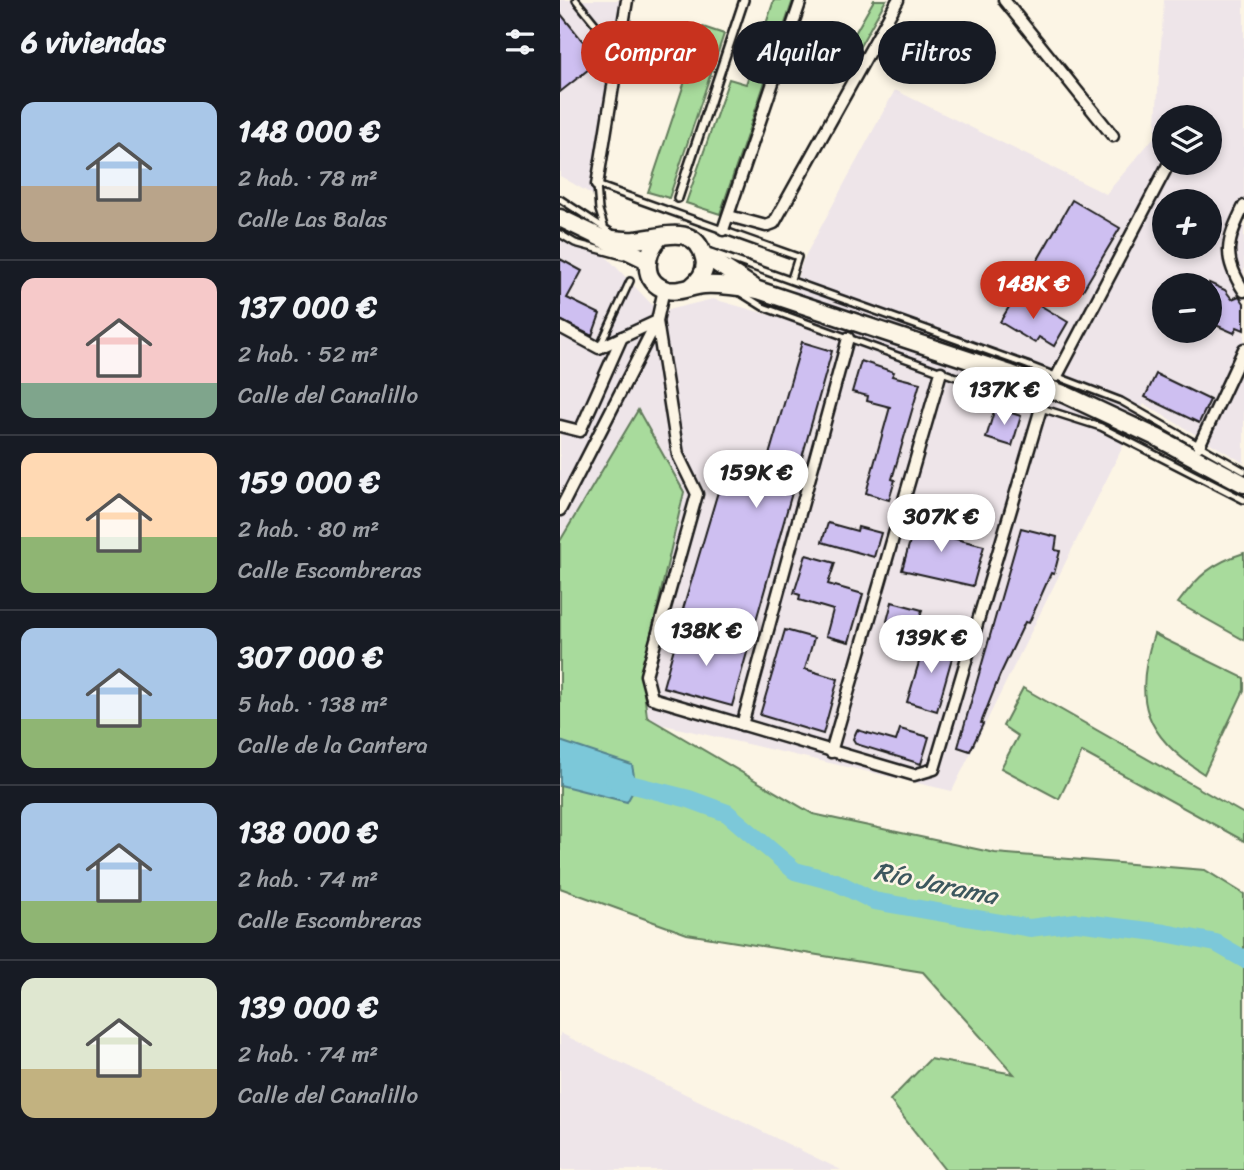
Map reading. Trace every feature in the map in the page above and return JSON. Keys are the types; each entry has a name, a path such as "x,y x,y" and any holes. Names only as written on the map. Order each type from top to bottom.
{"main road":[{"path":"560,218 620,239 660,237 669,233 689,236 702,251 758,290"},
{"path":"603,232 647,264"},
{"path":"660,237 650,247 647,264 651,278 664,289 674,291 692,286 727,285 758,290 1008,373 1066,395 1158,438 1244,484"},
{"path":"692,286 704,272 702,251"}],"street":[{"path":"624,21 627,0"},
{"path":"678,198 744,0"},
{"path":"723,230 801,0"},
{"path":"729,216 766,226 774,223 898,0"},
{"path":"1004,0 1113,136"},
{"path":"597,185 614,84"},
{"path":"1057,376 1163,175"},
{"path":"1244,206 1234,225 1228,247 1232,273 1244,291"},
{"path":"560,510 657,321 664,289"},
{"path":"560,327 599,348 657,321"},
{"path":"657,321 678,455 697,494 646,675 652,698 914,775 934,769 1041,408"},
{"path":"560,426 580,431 622,337"},
{"path":"742,725 848,338"},
{"path":"1199,446 1244,349"},
{"path":"831,752 940,372"}],"lane":[{"path":"576,0 593,21"},
{"path":"603,232 597,185 798,257 791,279"},
{"path":"560,199 603,232"},
{"path":"560,234 575,243 647,264"},
{"path":"702,251 791,279 1121,401 1244,471"},
{"path":"599,348 630,281"},
{"path":"727,285 763,307 1041,408 1101,427 1244,500"}],"shaded area":[{"path":"560,0 632,0 629,21 581,21 581,84 618,84 600,199 560,176"},
{"path":"1164,0 1244,0 1244,463 1144,404 952,791 664,725 645,737 560,700 560,232 599,249 659,312 713,299 784,319 803,260 895,90 1106,194 1152,140 1152,175 1222,175 1222,105 1157,105"},
{"path":"560,1033 841,1170 560,1170"}],"green space":[{"path":"774,0 793,0 786,21 767,21"},
{"path":"874,0 886,0 864,39 862,21"},
{"path":"719,32 724,34 719,49"},
{"path":"729,79 733,80 733,84 764,84 720,214 686,203"},
{"path":"684,84 707,84 669,198 648,192"},
{"path":"638,410 684,492 642,674 647,717 813,814 995,853 1205,870 1244,894 1244,1170 945,1170 890,1100 930,1059 1014,1074 923,972 687,934 560,888 560,541"},
{"path":"1244,553 1244,640 1178,603 1206,572 1223,561"},
{"path":"1154,634 1244,678 1244,690 1204,774 1168,746 1156,731 1149,715 1144,679"},
{"path":"1023,688 1244,814 1244,841 1082,752 1059,799 1001,768 1018,736 1003,726"}],"water":[{"path":"560,741 632,765 636,786 627,802 560,785"}],"building":[{"path":"560,13 581,39 581,75 560,92"},
{"path":"1072,200 1120,228 1083,290 1036,263"},
{"path":"560,259 582,271 567,298 600,314 592,336 560,320"},
{"path":"1222,289 1232,299 1239,296 1244,303 1244,330 1237,327 1234,333 1222,328"},
{"path":"1018,292 1068,322 1054,346 1039,337 1035,343 1000,322"},
{"path":"802,342 832,351 753,631 683,609 723,475 760,486"},
{"path":"861,361 894,372 892,376 920,383 892,479 895,480 889,500 866,493 890,407 867,401 868,396 852,392"},
{"path":"1156,374 1210,400 1199,423 1145,397"},
{"path":"995,408 1021,416 1012,446 986,438"},
{"path":"917,516 947,525 944,536 984,546 973,586 902,570"},
{"path":"828,523 857,531 858,527 881,533 874,557 822,542"},
{"path":"1021,528 1057,537 1055,550 1060,551 1054,574 1051,573 1029,623 1025,622 1000,675 981,723 983,724 970,751 958,747"},
{"path":"806,555 835,563 828,584 863,594 849,642 826,636 833,610 799,600 800,595 794,593"},
{"path":"892,602 922,610 917,630 887,621"},
{"path":"679,630 748,649 732,706 663,687"},
{"path":"785,630 814,638 805,669 838,679 823,734 760,715"},
{"path":"926,639 955,647 937,711 907,702"},
{"path":"900,729 929,737 921,764 856,744 853,739 857,730 896,741"}],"waterway":[{"name":"Río Jarama","path":"614,780 689,799 727,813 795,871 836,882 874,901 1030,928 1076,922 1165,933 1216,943 1244,959"}]}
